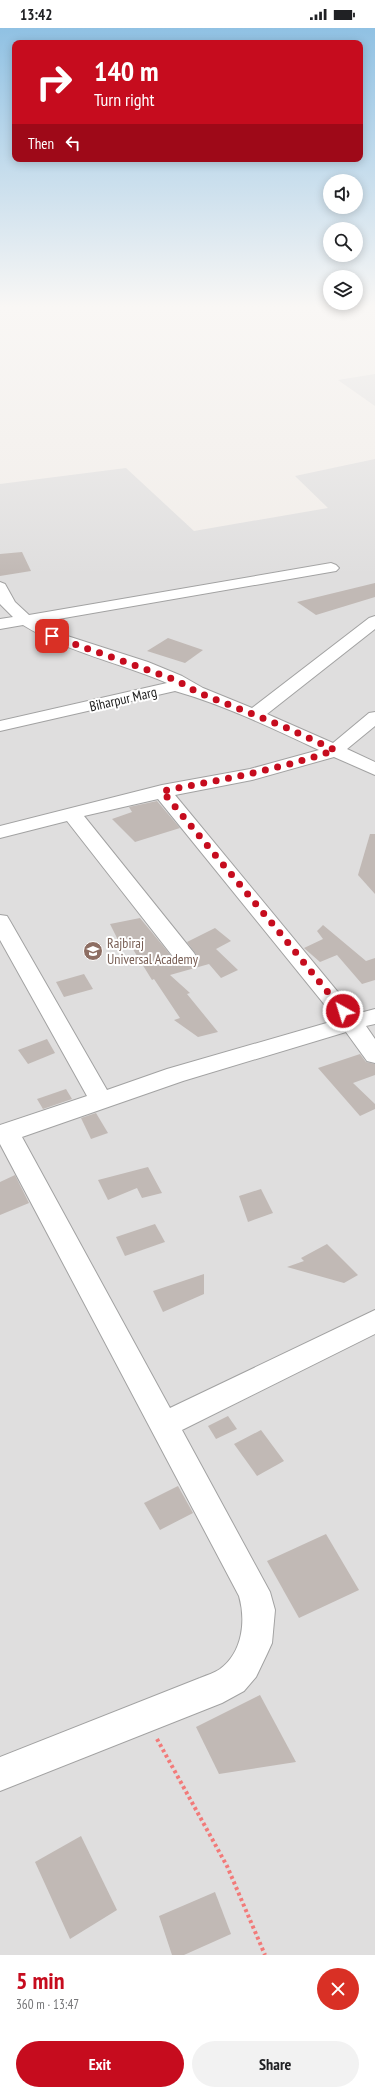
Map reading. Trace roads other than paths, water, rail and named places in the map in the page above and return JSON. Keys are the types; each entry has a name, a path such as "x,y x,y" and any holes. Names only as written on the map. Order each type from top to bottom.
{"street":[{"path":"0,624 331,568"},
{"path":"0,587 8,604 26,620 52,636 142,666 176,680 197,692"},
{"path":"254,715 375,621"},
{"name":"Biharpur Marg","path":"0,726 175,686 197,692 254,715 335,750 375,770"},
{"path":"0,832 162,791 252,774 309,759 335,750 375,717"},
{"path":"162,791 280,933 352,1023 375,1055"},
{"path":"71,813 186,958"},
{"path":"0,921 100,1100"},
{"path":"0,1774 144,1717 232,1680 244,1666 256,1643 259,1610 254,1592 165,1425 4,1134 175,1075 375,1016"},
{"path":"165,1425 375,1321"}],"place":[{"name":"Rajbiraj Universal Academy","path":"93,951"}]}
